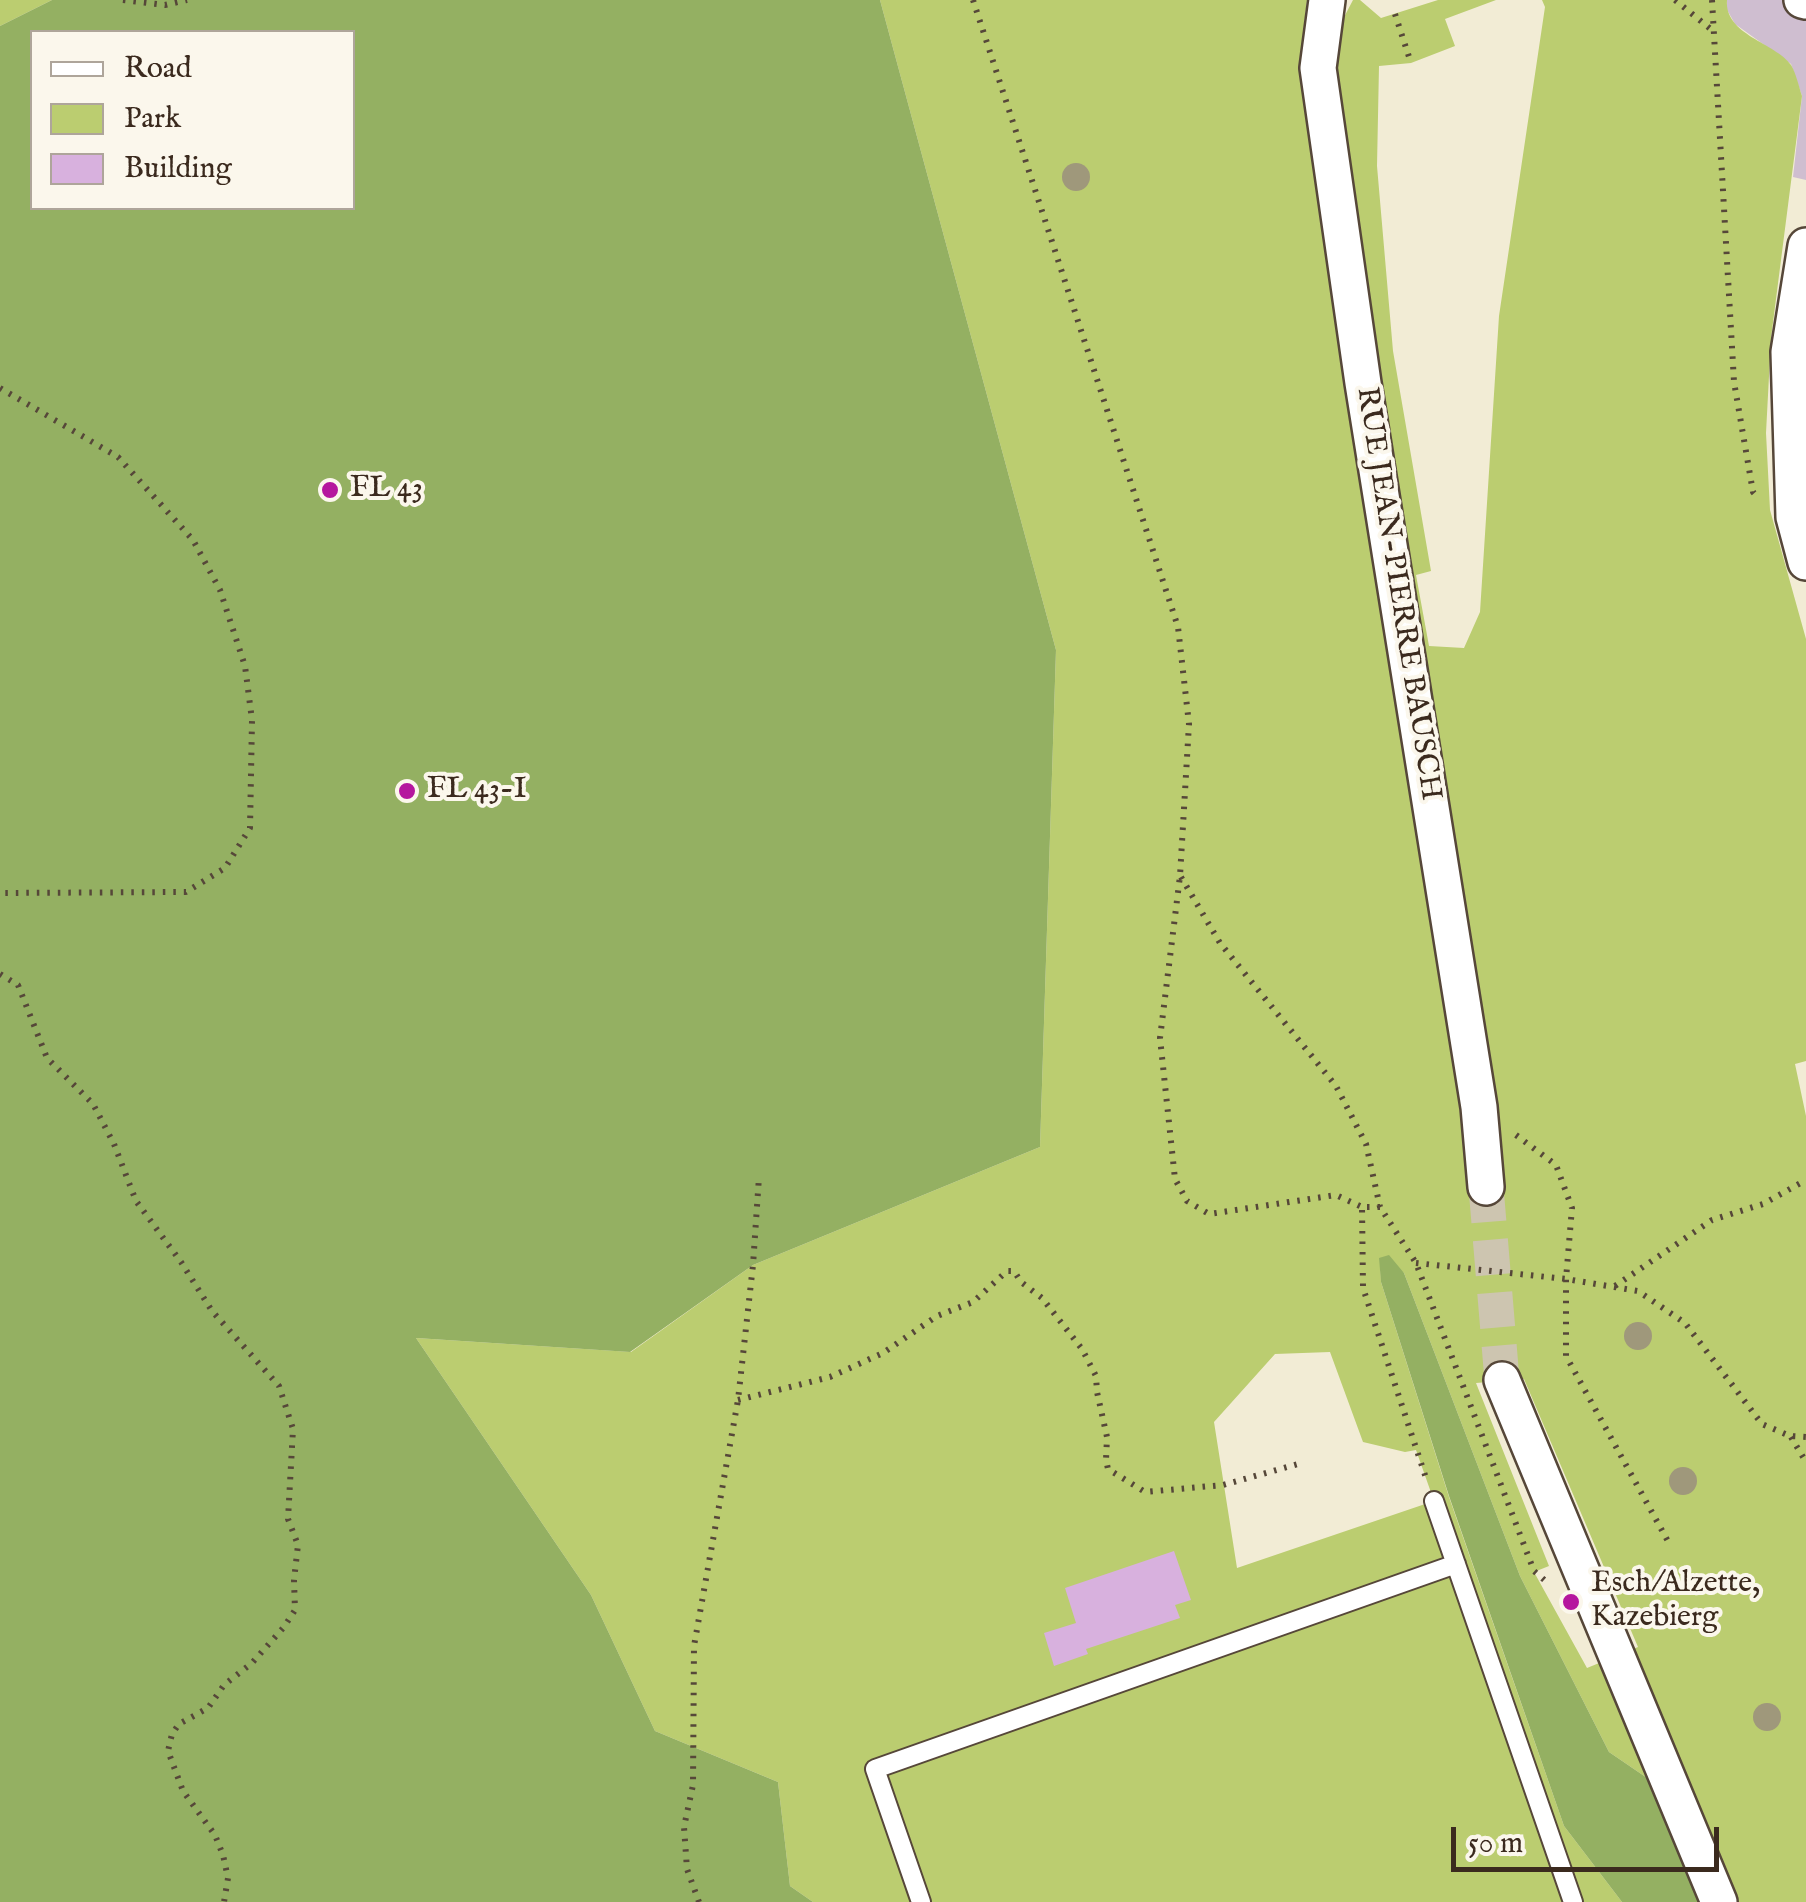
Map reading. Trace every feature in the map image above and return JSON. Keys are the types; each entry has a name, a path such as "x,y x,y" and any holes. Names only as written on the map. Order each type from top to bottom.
{"street":[{"name":"RUE JEAN-PIERRE BAUSCH","path":"1326,0 1318,68 1366,402 1479,1107 1486,1187"},
{"path":"1806,246 1789,352 1794,517 1806,562"},
{"path":"1502,1380 1719,1902"}],"lane":[{"path":"1434,1501 1573,1902"},
{"path":"921,1902 875,1769 1456,1564"}],"path":[{"path":"123,0 165,4 187,0"},
{"path":"973,0 1178,627 1190,724 1180,876 1160,1038 1175,1178 1187,1200 1209,1214 1336,1195 1362,1207 1380,1206"},
{"path":"1675,0 1714,32"},
{"path":"1712,0 1737,400 1753,492 1770,510 1794,517"},
{"path":"1396,14 1411,63"},
{"path":"0,388 118,457 193,540 220,590 245,666 252,720 250,828 225,868 186,892 0,893"},
{"path":"1180,876 1220,943 1336,1086 1366,1144 1380,1206 1416,1263 1534,1571"},
{"path":"0,974 18,985 47,1058 93,1104 136,1201 212,1311 280,1386 294,1429 288,1519 298,1545 295,1610 262,1651 224,1684 208,1708 180,1724 172,1734 168,1751 183,1791 215,1835 223,1856 228,1878 224,1902"},
{"path":"1479,1107 1556,1166 1572,1208 1566,1279 1566,1356 1670,1545"},
{"path":"699,1902 687,1868 684,1827 693,1785 694,1646 738,1400 754,1265 759,1178"},
{"path":"1614,1287 1712,1220 1763,1204 1806,1180"},
{"path":"1362,1207 1363,1288 1434,1501"},
{"path":"1416,1263 1638,1290 1685,1323 1762,1424 1790,1436 1806,1437"},
{"path":"738,1400 830,1378 884,1353 937,1316 972,1302 1007,1271 1014,1271 1021,1282 1042,1298 1082,1350 1096,1376 1107,1437 1108,1468 1145,1492 1223,1485 1298,1464"},
{"path":"1790,1436 1806,1462"}],"shaded area":[{"path":"1727,0 1806,0 1806,180 1793,177 1802,96 1791,64 1735,24 1726,8"}],"green space":[{"path":"0,0 52,0 0,26"},
{"path":"52,0 880,0 1056,650 1040,1147 753,1265 630,1352 416,1338 591,1595 655,1731 778,1782 790,1886 813,1902 0,1902 0,26"},
{"path":"880,0 1307,0 1299,69 1318,67 1353,0 1360,0 1381,18 1438,0 1496,0 1445,19 1455,46 1411,63 1379,66 1377,166 1393,351 1431,571 1416,575 1429,646 1464,648 1480,612 1499,316 1545,7 1542,0 1727,0 1734,22 1791,65 1802,96 1771,338 1766,433 1770,510 1806,639 1806,1061 1795,1064 1806,1116 1806,1902 1700,1902 1653,1782 1609,1752 1520,1576 1404,1273 1380,1258 1381,1282 1449,1497 1564,1826 1622,1902 813,1902 790,1886 778,1782 655,1731 591,1595 416,1338 631,1352 753,1265 1040,1147 1056,650","holes":["1330,1352 1363,1442 1405,1452 1416,1450 1434,1501 1237,1568 1214,1422 1275,1354","1524,1379 1638,1647 1587,1668 1534,1572 1549,1566 1476,1383"]},
{"path":"1389,1255 1404,1273 1520,1576 1609,1752 1653,1782 1700,1902 1622,1902 1564,1826 1449,1496 1381,1282 1379,1258"}],"building":[{"path":"1174,1551 1191,1600 1175,1605 1180,1618 1086,1649 1088,1654 1054,1666 1044,1633 1076,1623 1065,1588"}],"tunnel":[{"path":"1486,1187 1502,1380"}],"place":[{"name":"FL 43","path":"330,490"},
{"name":"FL 43-I","path":"407,791"},
{"name":"Esch/Alzette, Kazebierg","path":"1571,1602"}]}
